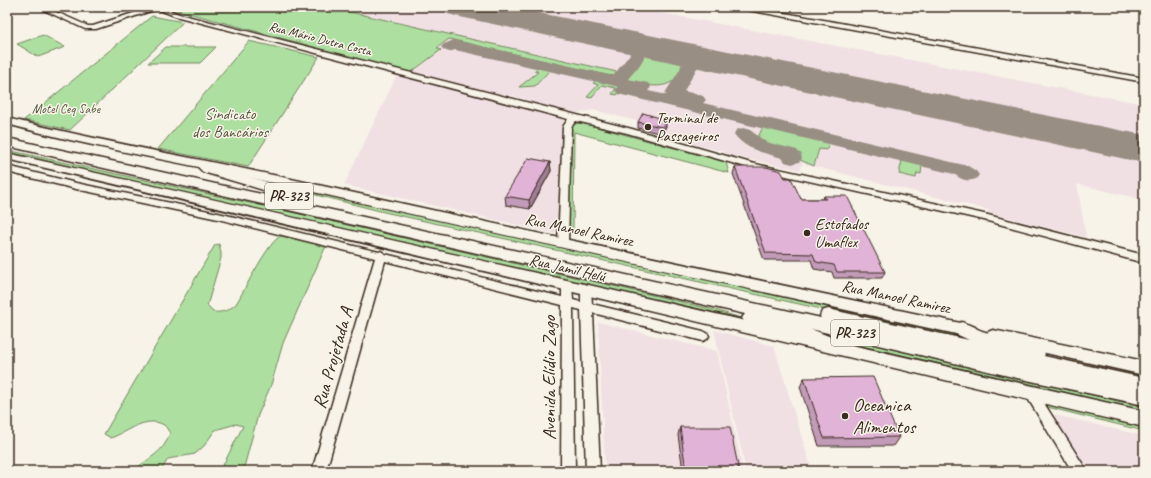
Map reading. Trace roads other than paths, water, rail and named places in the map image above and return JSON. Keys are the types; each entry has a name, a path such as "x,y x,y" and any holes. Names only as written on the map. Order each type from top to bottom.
{"highway":[{"name":"PR-323","path":"7,135 1144,386"},
{"name":"PR-323","path":"7,142 1017,370 1144,397"},
{"path":"7,148 33,152 44,151"},
{"path":"203,165 208,169 282,191 290,197"},
{"path":"676,292 684,297 820,339 840,348"},
{"path":"962,329 977,336 1057,360 1144,380"}],"main road":[{"name":"Rua Manoel Ramirez","path":"7,121 43,131 260,176 563,244 1144,368"},
{"name":"Rua Jamil Helú","path":"7,156 351,234 776,335 840,348 1144,418"}],"street":[{"name":"Rua Mário Dutra Costa","path":"40,7 87,28 94,28 158,7 176,15 575,118 748,165 984,217 1144,259"},
{"path":"742,7 1144,80"},
{"path":"563,244 567,127 571,120 575,118"},
{"path":"7,169 76,186 218,216 703,336"},
{"name":"Rua Projetada A","path":"319,471 381,256"},
{"name":"Avenida Elídio Zago","path":"568,286 568,471"},
{"path":"586,290 593,471"},
{"path":"1031,393 1080,471"}],"place":[{"name":"Terminal de Passageiros","path":"648,127"},
{"name":"Estofados Umaflex","path":"807,233"},
{"name":"Oceanica Alimentos","path":"845,416"}],"park label":[{"name":"Motel Ceq Sabe","path":"66,109"},
{"name":"Sindicato dos Bancários","path":"230,123"}]}
